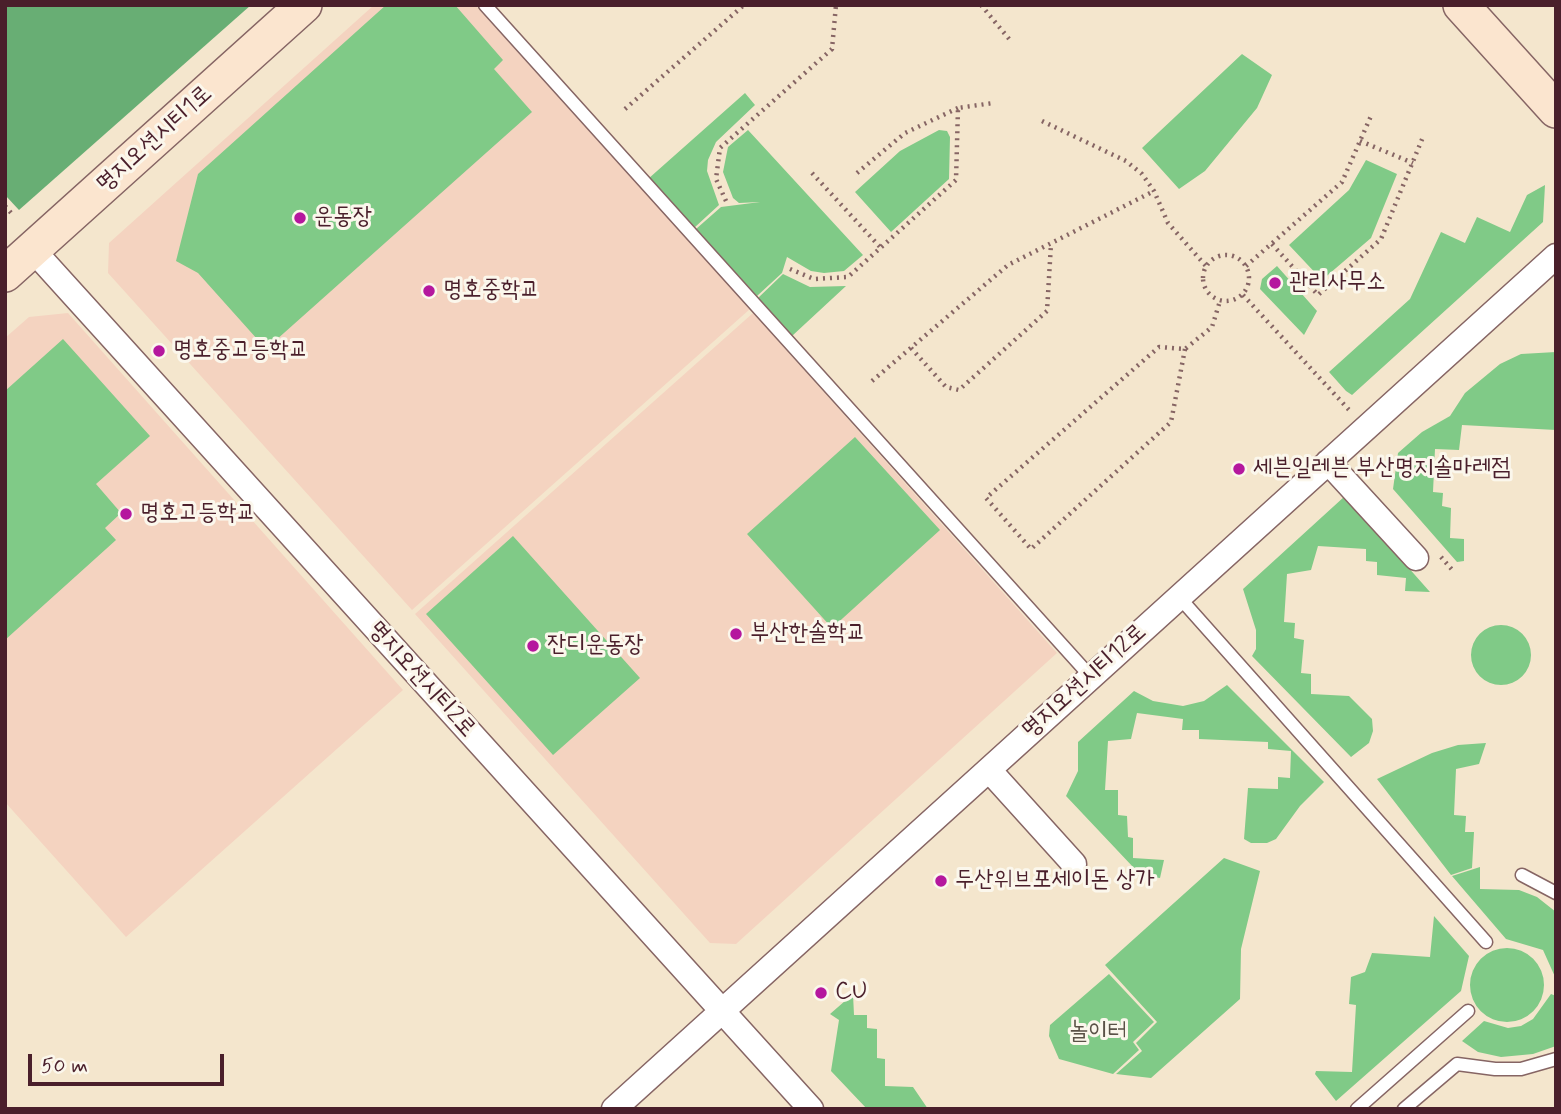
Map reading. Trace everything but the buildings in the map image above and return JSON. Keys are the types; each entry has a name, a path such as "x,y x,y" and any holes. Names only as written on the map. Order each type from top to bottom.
{"main road":[{"name":"명지오션시티1로","path":"5,274 304,5"},
{"path":"1461,5 1556,110"}],"street":[{"name":"명지오션시티2로","path":"33,250 811,1109"},
{"name":"명지오션시티12로","path":"614,1109 1556,256"},
{"path":"1328,462 1416,558"},
{"path":"989,770 1074,864"}],"lane":[{"path":"485,5 1091,677"},
{"path":"1178,597 1486,942"},
{"path":"1521,875 1556,893"},
{"path":"1357,1109 1468,1011"},
{"path":"1404,1109 1457,1064 1521,1069 1556,1059"}],"path":[{"path":"625,109 744,5"},
{"path":"726,201 716,179 720,148 832,49 836,5"},
{"path":"981,5 1010,40"},
{"path":"857,173 905,133 958,108 993,103"},
{"path":"790,269 814,279 848,277 956,180 958,108"},
{"path":"1246,266 1342,182 1371,116"},
{"path":"1042,121 1126,161 1154,191 1168,223 1206,266"},
{"path":"1272,244 1318,295 1381,239 1423,137"},
{"path":"1360,141 1412,163"},
{"path":"812,173 881,247"},
{"path":"872,381 1008,265 1154,191"},
{"path":"5,206 12,214"},
{"path":"911,348 946,387 959,390 1047,311 1051,243"},
{"path":"1236,256 1246,266 1250,281 1243,295 1236,299 1220,301 1207,291 1204,284 1206,266 1214,258 1236,256"},
{"path":"1243,295 1366,428"},
{"path":"1185,349 1159,347 986,498 1031,549 1171,422 1185,349 1212,327 1220,301"}],"shaded area":[{"name":"명호중학교","path":"374,5 475,5 750,309 412,610 108,273 109,243"},
{"name":"명호고등학교","path":"68,313 403,690 126,937 5,802 5,338 29,317"},
{"name":"부산한솔학교","path":"753,313 1057,653 736,944 710,943 415,614"}],"green space":[{"path":"5,5 251,5 19,210 5,195"},
{"name":"운동장","path":"386,5 455,5 503,60 494,69 532,112 266,349 198,273 176,261 198,174"},
{"path":"1242,54 1272,75 1257,108 1205,171 1179,189 1142,148"},
{"path":"745,93 755,105 716,142 708,160 707,171 719,205 694,228 648,179"},
{"path":"748,130 863,255 844,271 811,271 787,257 782,273 757,296 696,229 721,207 760,202 739,203 733,198 723,172 728,147"},
{"path":"939,130 947,131 950,137 949,179 891,232 855,192 900,151"},
{"path":"1366,160 1397,174 1371,238 1322,280 1289,245 1349,190"},
{"path":"1545,185 1543,222 1352,395 1346,391 1329,372 1410,299 1441,232 1465,243 1477,217 1510,232 1527,195"},
{"path":"1277,266 1317,311 1304,335 1260,289 1262,279"},
{"path":"783,274 810,287 846,286 792,336 758,298"},
{"path":"63,339 150,436 96,484 121,513 105,528 116,540 5,640 5,391"},
{"path":"1556,352 1556,430 1462,425 1459,450 1435,449 1433,492 1443,493 1442,506 1451,508 1450,538 1464,539 1464,561 1457,562 1393,489 1398,453 1422,432 1450,416 1465,393 1500,364 1521,354"},
{"path":"855,437 940,530 832,628 747,534"},
{"path":"1345,496 1430,592 1405,591 1406,578 1377,575 1377,562 1366,561 1366,549 1318,546 1311,570 1287,574 1284,622 1295,623 1294,638 1304,640 1301,673 1311,674 1311,694 1349,696 1372,719 1373,731 1369,743 1351,757 1252,656 1256,649 1256,630 1243,589"},
{"name":"잔디운동장","path":"513,536 640,678 553,755 426,614"},
{"path":"1501,625 1522,634 1531,655 1522,676 1501,685 1480,676 1471,655 1480,634"},
{"path":"1227,685 1324,782 1300,806 1276,839 1267,843 1251,843 1244,839 1248,788 1278,789 1278,777 1290,778 1291,751 1268,749 1268,742 1199,739 1199,730 1182,730 1183,719 1137,713 1131,739 1108,741 1105,790 1118,790 1118,815 1127,816 1128,837 1133,838 1133,858 1164,860 1160,878 1146,876 1133,867 1066,796 1078,771 1078,742 1134,691 1153,701 1183,706 1204,701"},
{"path":"1486,743 1479,764 1456,769 1454,815 1466,816 1465,832 1474,832 1472,868 1451,875 1377,779 1432,753 1458,745"},
{"path":"1224,858 1260,871 1241,949 1240,999 1151,1078 1116,1074 1142,1051 1136,1043 1157,1022 1105,965"},
{"path":"1480,867 1480,889 1519,890 1537,897 1556,912 1556,979 1543,950 1506,939 1452,876"},
{"path":"1434,916 1469,956 1461,991 1336,1101 1315,1074 1316,1071 1352,1072 1356,1005 1349,1004 1351,977 1365,972 1372,953 1430,957"},
{"path":"1507,948 1528,954 1538,964 1544,985 1538,1006 1528,1016 1507,1022 1486,1016 1476,1006 1470,985 1476,964 1486,954"},
{"name":"놀이터","path":"1109,974 1154,1022 1133,1042 1139,1050 1113,1074 1059,1059 1049,1036 1050,1025"},
{"path":"853,994 854,1015 867,1015 867,1028 877,1029 877,1058 885,1059 885,1086 913,1087 928,1109 867,1109 831,1071 839,1020 830,1014"},
{"path":"1551,994 1556,996 1556,1046 1533,1054 1501,1057 1478,1052 1462,1041 1484,1021 1508,1028 1521,1026 1533,1019"}],"place":[{"name":"운동장","path":"300,218"},
{"name":"관리사무소","path":"1275,283"},
{"name":"명호중학교","path":"429,291"},
{"name":"명호중고등학교","path":"159,351"},
{"name":"세븐일레븐 부산명지솔마레점","path":"1239,469"},
{"name":"명호고등학교","path":"126,514"},
{"name":"부산한솔학교","path":"736,634"},
{"name":"잔디운동장","path":"533,646"},
{"name":"두산위브포세이돈 상가","path":"941,881"},
{"name":"CU","path":"821,993"}]}
